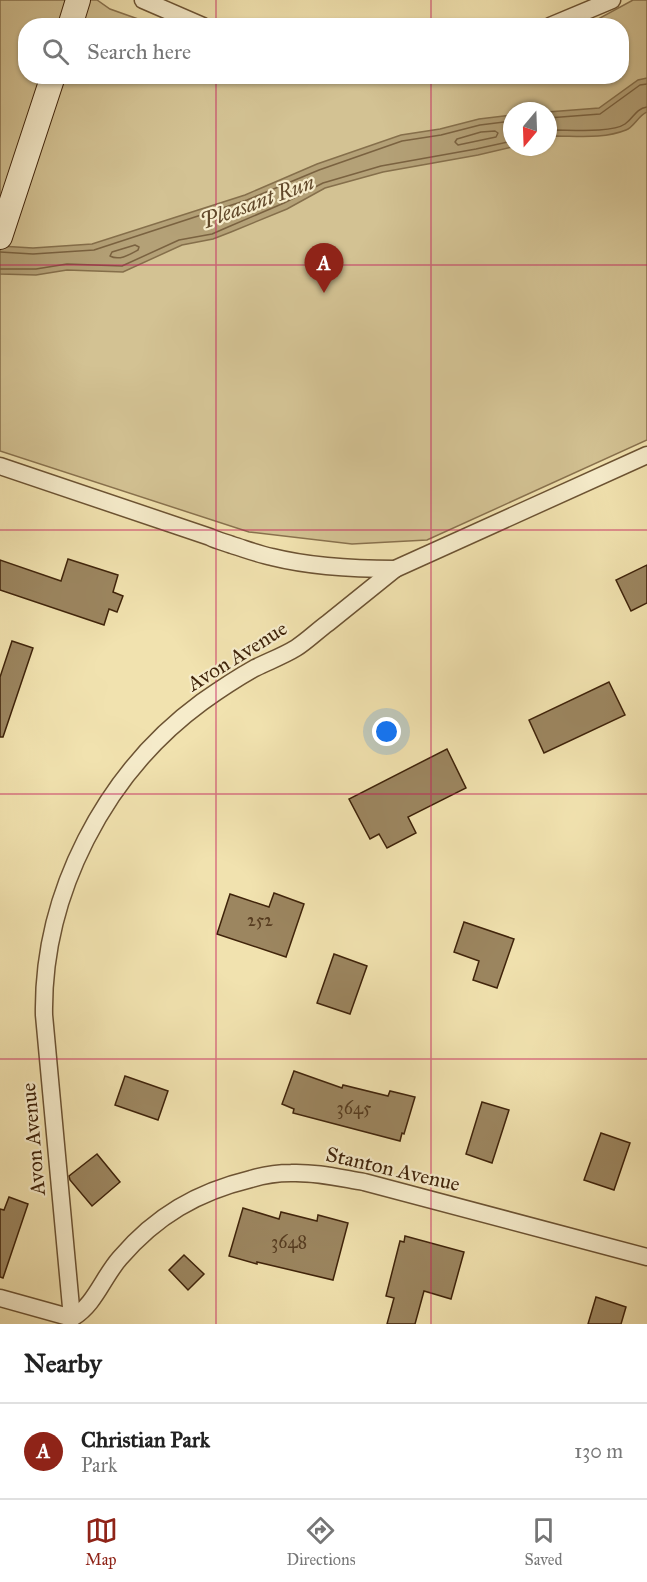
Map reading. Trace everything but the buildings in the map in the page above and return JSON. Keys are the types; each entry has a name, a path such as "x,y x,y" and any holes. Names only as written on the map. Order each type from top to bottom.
{"main road":[{"path":"72,18 78,0"},
{"path":"0,237 50,84"}],"street":[{"path":"143,0 185,18"},
{"path":"569,18 612,0"},
{"path":"0,466 270,557 353,568 395,569 647,455"},
{"name":"Avon Avenue","path":"72,1318 44,997 54,924 76,862 89,835 116,791 134,766 173,726 228,684 297,648 395,569"},
{"name":"Stanton Avenue","path":"72,1318 89,1304 107,1275 129,1248 172,1211 221,1186 259,1176 282,1173 320,1175 364,1182 647,1257"},
{"path":"0,1298 72,1318"}],"shaded area":[{"path":"0,0 97,0 110,9 135,18 18,18 18,84 629,84 629,18 600,18 633,0 647,0 647,440 427,540 352,544 249,532 0,451"}],"water":[{"path":"647,78 647,112 629,129 600,136 557,136 557,111 599,108 638,80"},
{"name":"Pleasant Run","path":"503,116 503,149 383,172 325,188 287,209 213,239 182,245 123,272 67,270 36,275 0,274 0,246 33,248 92,244 245,195 317,164 401,135 440,129 479,119"}],"place":[{"name":"Christian Park","path":"324,293"}]}
